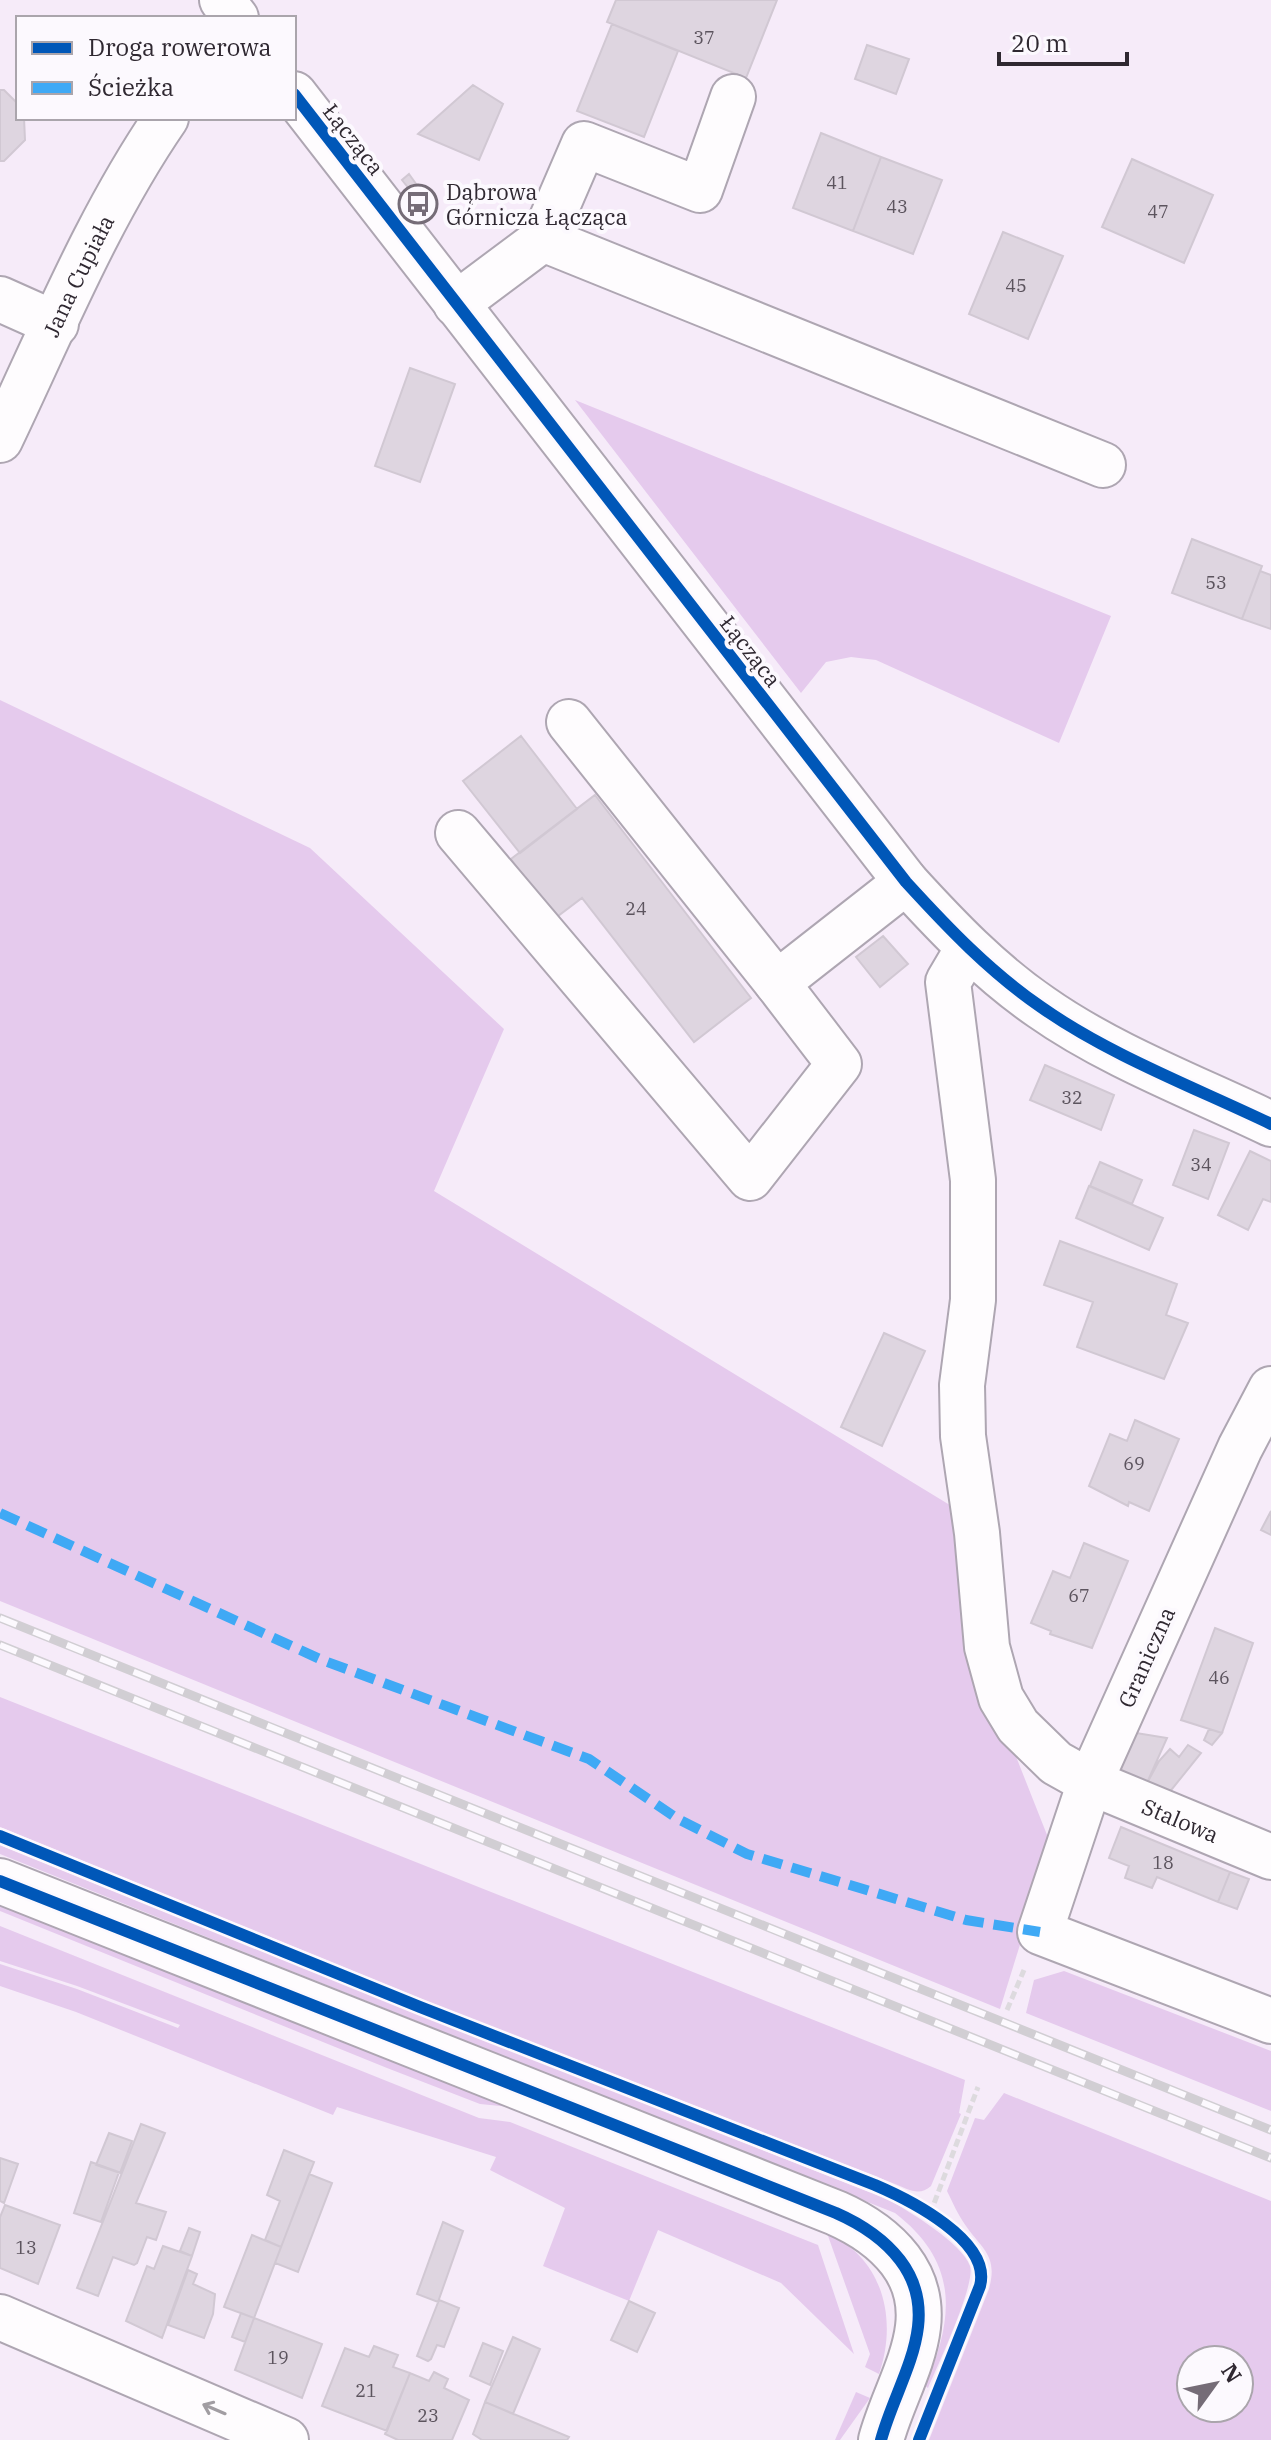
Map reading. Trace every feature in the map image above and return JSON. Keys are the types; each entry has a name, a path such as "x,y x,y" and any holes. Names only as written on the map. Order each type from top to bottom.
{"street":[{"path":"222,0 234,16"},
{"name":"Łącząca","path":"296,97 906,882 968,948 1042,1008 1112,1048 1271,1124"},
{"path":"456,304 543,239 584,144 700,190 733,97"},
{"name":"Jana Cupiała","path":"0,440 96,238 165,120"},
{"path":"543,239 1103,465"},
{"path":"0,299 56,324"},
{"path":"458,833 750,1178 839,1064 569,722"},
{"path":"777,983 906,882"},
{"name":"Stalowa","path":"968,948 948,982 973,1180 973,1300 962,1385 963,1436 977,1533 987,1647 1001,1698 1018,1726 1056,1763 1090,1782 1271,1857"},
{"name":"Graniczna","path":"1271,1389 1240,1448 1090,1782 1040,1932 1271,2021"},
{"path":"0,1881 836,2213 876,2236 906,2269 918,2293 920,2321 910,2360 879,2430"},
{"path":"0,2317 286,2440"}],"path":[{"path":"926,2211 978,2087"}],"shaded area":[{"path":"575,400 1111,616 1059,743 876,660 851,657 826,662 801,693"},
{"path":"0,700 310,848 504,1029 434,1191 958,1510 969,1667 1015,1754 1051,1845 1000,2009 0,1601"},
{"path":"0,1697 965,2080 961,2114 931,2186 918,2192 909,2190 429,2002 0,1827"},
{"path":"0,1845 898,2205 946,2238 970,2266 962,2307 928,2388 925,2386 942,2338 945,2293 941,2272 931,2252 916,2232 895,2213 0,1854"},
{"path":"0,1904 510,2107 480,2104 387,2068 0,1911"},
{"path":"0,1926 479,2118 510,2122 818,2245 854,2354 781,2283 658,2230 629,2301 543,2266 565,2208 490,2170 496,2157 337,2107 333,2115 76,2012 0,1986 0,1964 77,1989 178,2028 180,2025 0,1961"},
{"path":"1064,1971 1271,2051 1271,2111 1026,2013 1034,1980"},
{"path":"1004,2093 1271,2201 1271,2440 929,2440 991,2278 992,2269 987,2254 963,2222 947,2191 975,2118 984,2120"},
{"path":"827,2233 861,2258 881,2292 887,2332 879,2374 865,2367 870,2354"},
{"path":"856,2392 870,2398 840,2440 835,2440"}],"building":[{"path":"616,0 777,0 746,78 607,22"},
{"path":"612,24 678,51 644,137 577,111"},
{"path":"867,45 909,59 896,94 855,79"},
{"path":"473,85 503,104 479,160 418,134"},
{"path":"0,90 4,90 16,102 16,120 24,120 25,140 4,161 0,161"},
{"path":"821,133 881,157 853,231 793,208"},
{"path":"881,157 942,180 913,254 853,231"},
{"path":"1132,159 1213,195 1184,263 1102,227"},
{"path":"409,174 424,195 418,200 402,180"},
{"path":"1003,232 1063,256 1028,339 969,314"},
{"path":"410,368 455,384 420,482 375,466"},
{"path":"1192,539 1262,566 1242,619 1172,593"},
{"path":"1260,571 1271,575 1271,629 1242,619"},
{"path":"521,736 577,809 520,853 463,781"},
{"path":"595,795 751,998 694,1042 582,898 554,919 511,859"},
{"path":"883,936 908,964 880,987 856,957"},
{"path":"1045,1065 1114,1095 1101,1130 1030,1100"},
{"path":"1194,1130 1229,1143 1208,1199 1173,1185"},
{"path":"1250,1151 1271,1161 1271,1202 1263,1199 1248,1230 1218,1215"},
{"path":"1100,1162 1142,1180 1132,1204 1090,1186"},
{"path":"1089,1186 1163,1218 1149,1250 1076,1218"},
{"path":"1060,1241 1177,1284 1166,1315 1188,1323 1164,1379 1077,1347 1093,1302 1044,1285"},
{"path":"884,1333 925,1351 882,1446 841,1427"},
{"path":"1135,1420 1179,1439 1149,1511 1129,1502 1128,1506 1089,1486 1110,1434 1127,1441"},
{"path":"1271,1511 1271,1535 1261,1530"},
{"path":"1084,1543 1128,1561 1092,1648 1050,1634 1051,1631 1031,1623 1053,1571 1070,1578"},
{"path":"1215,1628 1253,1643 1222,1733 1181,1720"},
{"path":"1209,1729 1222,1733 1212,1745 1204,1740"},
{"path":"1130,1732 1167,1738 1146,1785 1114,1773"},
{"path":"1188,1745 1201,1753 1168,1794 1146,1785 1159,1761 1170,1749 1179,1757"},
{"path":"1121,1827 1230,1872 1218,1902 1157,1877 1152,1888 1125,1878 1129,1866 1109,1858"},
{"path":"1230,1872 1249,1879 1237,1909 1218,1902"},
{"path":"141,2124 165,2133 136,2203 166,2212 156,2240 147,2237 137,2263 134,2265 113,2257 98,2296 77,2288"},
{"path":"109,2133 132,2141 120,2173 96,2165"},
{"path":"284,2150 314,2162 281,2247 265,2240 280,2201 267,2195"},
{"path":"0,2158 18,2164 4,2203 0,2201"},
{"path":"91,2162 119,2172 101,2222 74,2213"},
{"path":"309,2174 332,2183 298,2272 275,2263"},
{"path":"5,2205 60,2225 38,2284 0,2268 0,2217"},
{"path":"443,2222 463,2231 438,2302 417,2294"},
{"path":"189,2228 200,2232 192,2256 180,2251"},
{"path":"252,2235 281,2247 254,2318 224,2307"},
{"path":"163,2246 192,2256 162,2338 126,2321 147,2266 154,2269"},
{"path":"188,2270 197,2274 193,2284 215,2294 213,2314 204,2338 168,2325"},
{"path":"439,2300 459,2308 444,2347 437,2345 428,2361 417,2356"},
{"path":"629,2301 655,2313 637,2352 611,2340"},
{"path":"241,2313 254,2318 245,2342 232,2337"},
{"path":"254,2318 322,2344 302,2398 235,2370"},
{"path":"513,2337 540,2349 513,2414 485,2402"},
{"path":"483,2343 503,2351 490,2385 470,2376"},
{"path":"374,2346 398,2355 393,2367 410,2373 387,2431 322,2406 345,2348 369,2357"},
{"path":"434,2372 448,2379 444,2388 469,2400 452,2440 398,2440 385,2434 410,2373 429,2381"},
{"path":"485,2402 569,2437 567,2440 482,2440 473,2434"}],"railway":[{"path":"0,1618 1271,2130"},
{"path":"0,1645 1271,2158"}],"marked path":[{"path":"0,1513 322,1660 589,1759 678,1819 747,1854 966,1920 1040,1932"}],"cycle path":[{"path":"296,97 906,882 938,916 1004,979 1067,1024 1124,1056 1271,1124"},
{"path":"0,1836 420,2007 875,2185 927,2212 945,2224 974,2253 980,2269 980,2286 919,2440"},
{"path":"0,1881 836,2213 863,2227 879,2238 900,2260 913,2282 918,2305 918,2327 913,2350 881,2440"}],"place":[{"name":"Dąbrowa Górnicza Łącząca","path":"418,204"}]}
